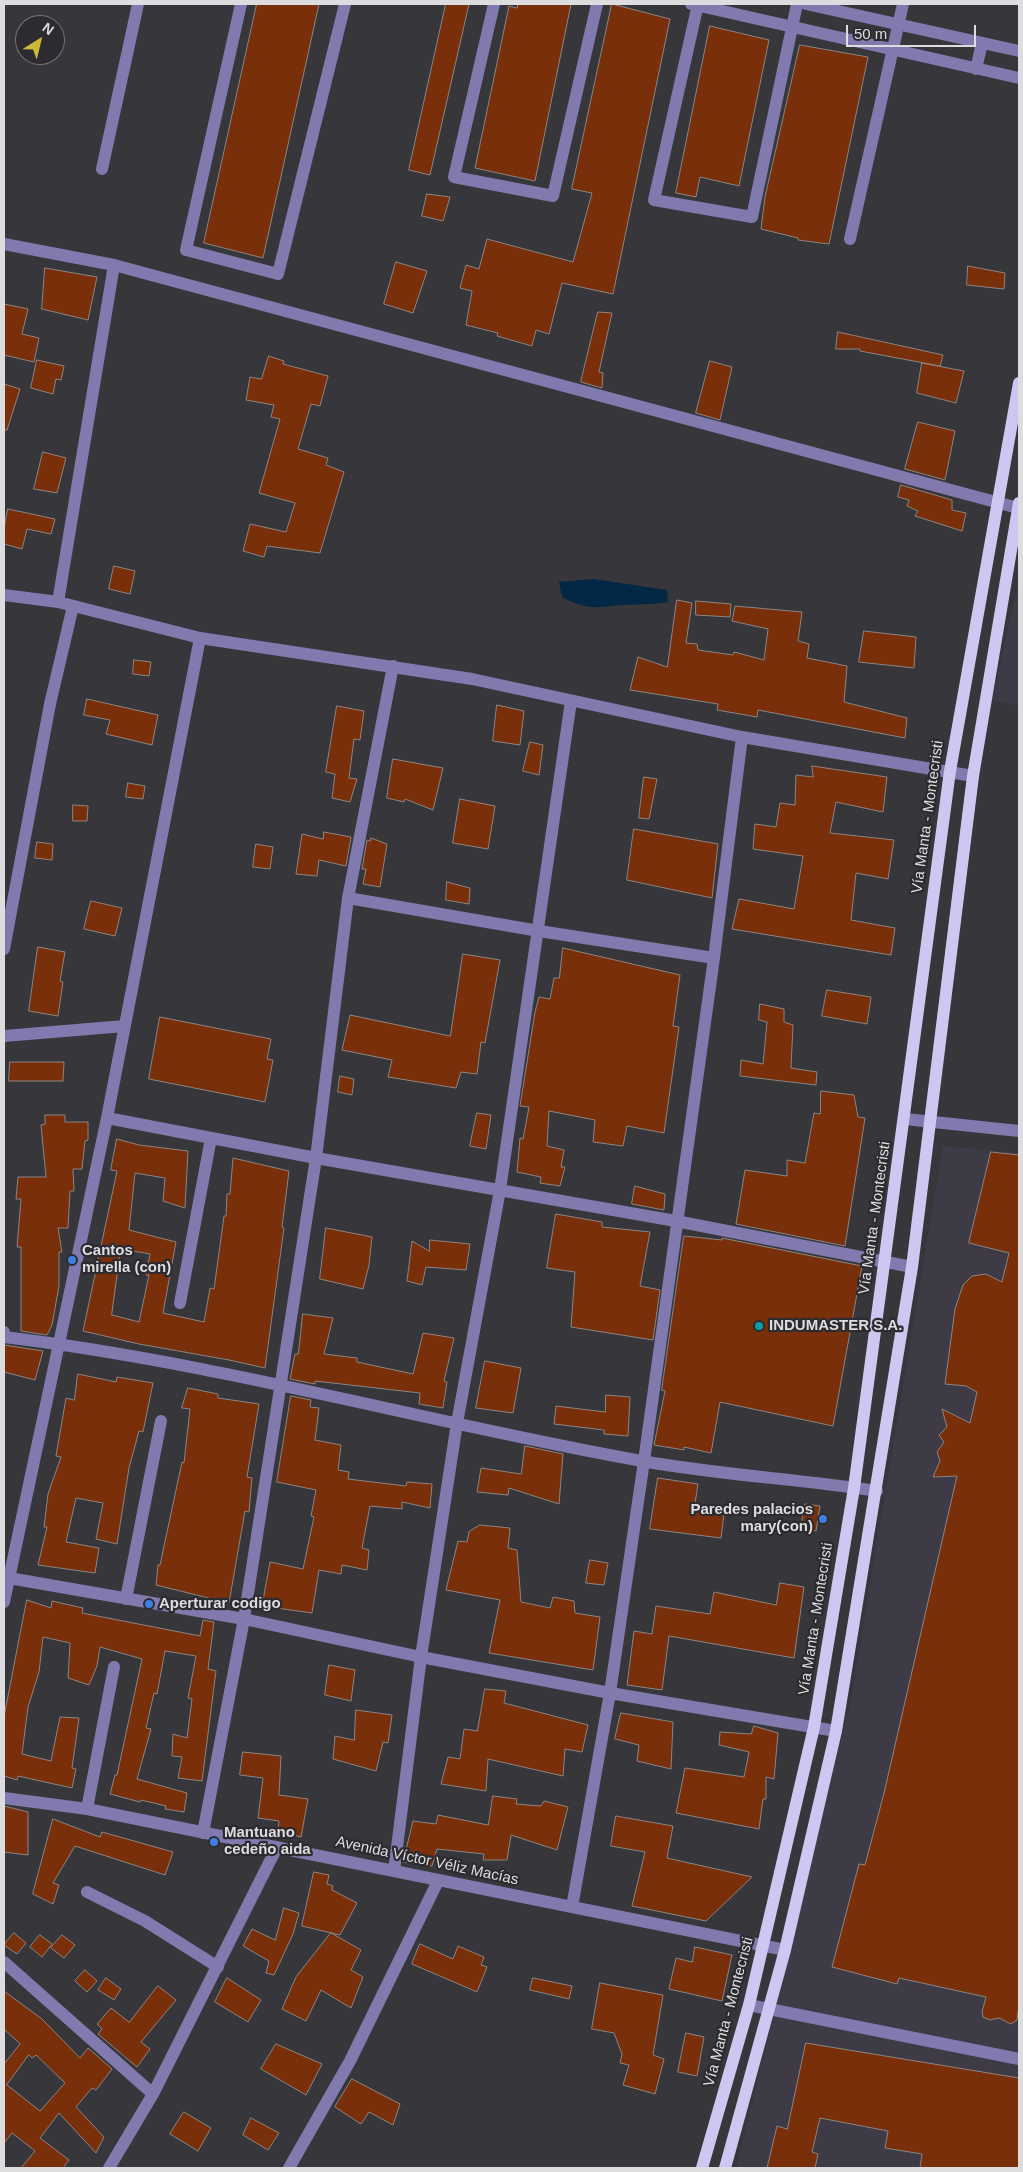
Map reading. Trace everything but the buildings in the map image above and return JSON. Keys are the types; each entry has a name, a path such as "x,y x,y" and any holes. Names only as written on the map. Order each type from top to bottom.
{"main road":[{"name":"Vía Manta - Montecristi","path":"702,2168 749,2005 814,1727 854,1488 905,1119 950,771 1019,383"},
{"path":"725,2168 785,1950 836,1731 877,1491 912,1267 973,776 1019,506"}],"street":[{"path":"102,168 138,4"},
{"path":"241,4 186,250 278,274 345,4"},
{"path":"494,4 454,177 553,196 597,4"},
{"path":"797,4 792,28 752,218 654,200 696,4 792,28 1019,78"},
{"path":"806,4 1019,51"},
{"path":"850,239 903,4"},
{"path":"976,69 982,43"},
{"path":"4,244 114,265 586,393 997,502 1019,506"},
{"path":"58,602 114,265"},
{"path":"4,595 58,602 200,638 472,679 742,737 973,776"},
{"path":"4,949 50,704 73,606"},
{"path":"4,1602 9,1578 10,1542 60,1344 107,1118 200,638"},
{"path":"203,1833 244,1619 316,1158 348,898 393,666"},
{"path":"394,1871 421,1657 457,1423 500,1190 571,700"},
{"path":"572,1907 610,1693 644,1461 714,958 742,737"},
{"path":"348,898 539,931 714,958"},
{"path":"4,1036 125,1026"},
{"path":"107,1118 316,1158 676,1221 912,1267"},
{"path":"905,1119 1019,1131"},
{"path":"180,1303 211,1138"},
{"path":"4,1332 4,1337 60,1344 280,1383 457,1423 644,1461 877,1491"},
{"path":"126,1598 161,1421"},
{"path":"9,1578 244,1619 421,1657 610,1693 836,1731"},
{"path":"87,1809 114,1667"},
{"name":"Avenida Víctor Véliz Macías","path":"4,1798 87,1809 785,1950"},
{"path":"109,2168 152,2094 218,1967 277,1847"},
{"path":"289,2168 350,2061 438,1881"},
{"path":"86,1892 145,1921 218,1967"},
{"path":"4,1962 152,2094"},
{"path":"749,2005 1019,2059"}],"shaded area":[{"path":"1019,581 1019,706 992,700"},
{"path":"943,1146 1019,1153 1019,2168 736,2168 851,1699"}],"water":[{"path":"594,579 667,590 668,602 591,607 562,597 559,582"}],"place":[{"name":"Cantos mirella (con)","path":"72,1260"},
{"name":"INDUMASTER S.A.","path":"759,1326"},
{"name":"Paredes palacios mary(con)","path":"823,1519"},
{"name":"Aperturar codigo","path":"149,1604"},
{"name":"Mantuano cedeño aida","path":"214,1842"}]}
